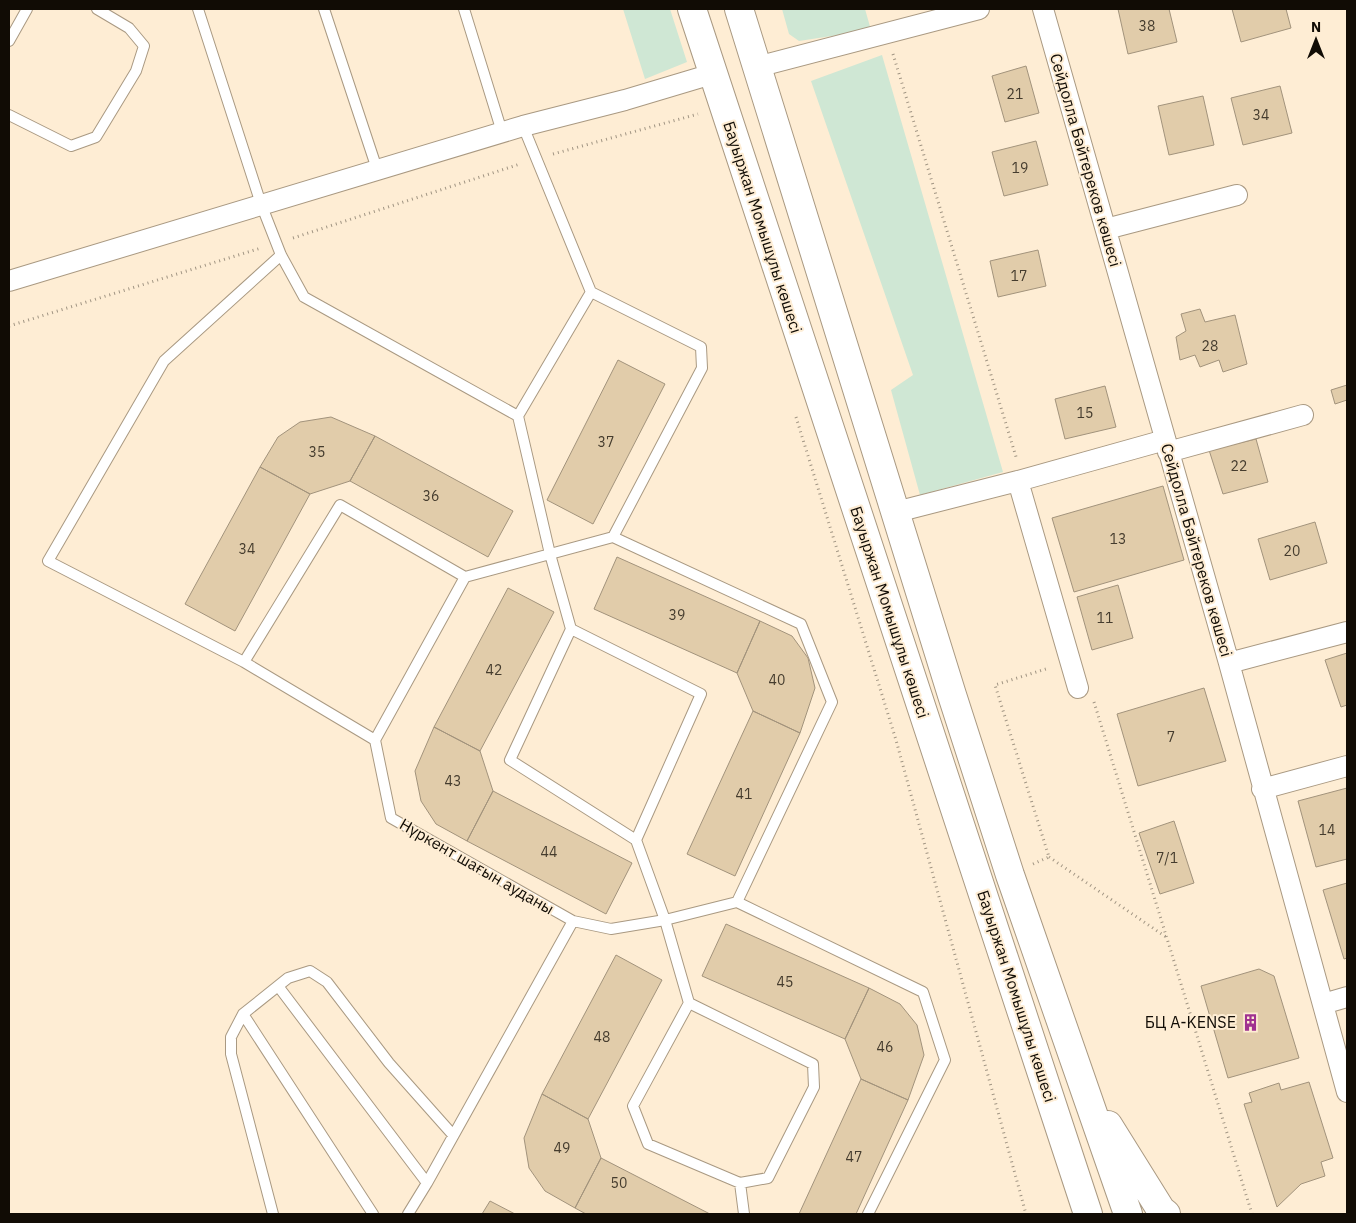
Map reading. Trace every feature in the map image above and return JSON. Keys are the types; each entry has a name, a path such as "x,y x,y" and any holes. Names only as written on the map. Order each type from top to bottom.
{"main road":[{"name":"Бауыржан Момышұлы көшесі","path":"692,9 1088,1214"},
{"name":"Бауыржан Момышұлы көшесі","path":"739,9 1010,875 1128,1214"},
{"path":"1087,1092 1166,1214"},
{"path":"1058,1119 1068,1214"}],"street":[{"path":"757,67 979,9"},
{"name":"Сейдолла Бәйтереков көшесі","path":"1043,9 1229,662 1262,789 1347,1092"},
{"path":"9,281 502,132 625,100 712,74"},
{"path":"1106,229 1237,195"},
{"path":"896,512 1018,481 1303,415"},
{"path":"1018,481 1078,688"},
{"path":"1229,662 1347,632"},
{"path":"1262,789 1347,766"},
{"path":"1323,1004 1347,997"}],"lane":[{"path":"9,41 27,9"},
{"path":"9,115 70,146 96,137 136,71 144,46 129,28 96,9"},
{"path":"198,9 261,204 281,255 304,296 518,416"},
{"path":"324,9 377,169"},
{"path":"464,9 502,132"},
{"path":"523,126 591,292 701,347 702,368 612,536"},
{"path":"281,255 164,361 48,561 244,662 375,740 465,577"},
{"path":"591,292 518,416 550,554 571,629 510,760 636,840 665,920 688,1003 633,1106 648,1144 740,1183 768,1178 814,1087 813,1064 688,1003"},
{"path":"244,662 340,505 465,577 612,536 801,624 832,702 737,902"},
{"path":"571,629 701,694 636,840"},
{"name":"Нүркент шағын ауданы","path":"375,740 391,818 573,921 408,1214"},
{"path":"573,921 611,929 665,920 737,902 923,992 945,1060 868,1214"},
{"path":"273,1214 231,1054 231,1037 243,1014 288,978 310,970 327,982 389,1063 453,1135"},
{"path":"278,986 427,1183"},
{"path":"243,1014 373,1214"},
{"path":"740,1183 744,1214"}],"path":[{"path":"9,326 276,243 536,158 701,113 703,121"},
{"path":"793,408 896,740 1026,1214"},
{"path":"1071,660 995,685 1049,857 1166,937"},
{"path":"1010,875 1049,857"}],"green space":[{"path":"623,9 670,9 687,62 645,79"},
{"path":"782,9 865,9 871,30 799,41 789,34"},
{"path":"882,55 1003,472 920,495 891,390 913,375 811,81"}],"building":[{"path":"1118,9 1169,9 1177,42 1128,54"},
{"path":"1232,9 1286,9 1291,28 1241,42"},
{"path":"1026,66 1039,113 1005,122 992,76"},
{"path":"1280,86 1292,133 1243,145 1231,98"},
{"path":"1203,96 1214,145 1169,155 1158,106"},
{"path":"1036,141 1048,185 1004,196 992,152"},
{"path":"1038,250 1046,286 998,297 990,261"},
{"path":"1200,309 1205,322 1235,315 1247,364 1223,372 1219,360 1200,367 1195,355 1180,360 1176,337 1186,331 1181,314"},
{"path":"618,360 665,384 593,524 547,500"},
{"path":"1347,385 1347,400 1335,404 1331,390"},
{"path":"1105,386 1116,427 1065,439 1055,399"},
{"path":"331,417 375,436 350,481 310,494 260,467 278,437 300,422"},
{"path":"375,436 513,511 488,557 350,481"},
{"path":"1256,439 1268,482 1223,494 1209,450"},
{"path":"260,467 310,494 235,631 185,604"},
{"path":"1163,486 1184,560 1074,592 1052,518"},
{"path":"1315,522 1327,563 1270,580 1258,539"},
{"path":"617,557 760,621 737,673 594,609"},
{"path":"1118,585 1133,638 1092,650 1077,597"},
{"path":"508,588 554,612 480,751 434,727"},
{"path":"760,621 792,636 808,658 815,688 800,733 753,711 737,673"},
{"path":"1347,653 1347,705 1341,707 1325,660"},
{"path":"1204,688 1226,761 1138,786 1117,714"},
{"path":"753,711 800,733 735,876 687,854"},
{"path":"434,727 480,751 493,791 467,841 436,824 421,801 415,771"},
{"path":"1347,788 1347,859 1316,867 1298,801"},
{"path":"493,791 632,863 606,914 467,841"},
{"path":"1174,821 1194,883 1160,894 1139,833"},
{"path":"1347,883 1347,958 1344,959 1323,890"},
{"path":"726,924 869,988 845,1039 702,976"},
{"path":"616,955 662,980 588,1119 542,1094"},
{"name":"БЦ A-KENSE","path":"1259,969 1274,976 1299,1058 1228,1078 1201,986"},
{"path":"869,988 900,1004 917,1025 924,1055 908,1100 861,1079 845,1039"},
{"path":"861,1079 908,1100 856,1214 799,1214"},
{"path":"1309,1082 1333,1158 1321,1162 1325,1176 1301,1184 1277,1207 1244,1104 1252,1102 1249,1093 1279,1083 1281,1090"},
{"path":"542,1094 588,1119 601,1158 575,1208 545,1191 529,1168 524,1138"},
{"path":"601,1158 710,1214 586,1214 575,1208"},
{"path":"490,1201 515,1214 482,1214"}],"place":[{"name":"БЦ A-KENSE","path":"1250,1022"}]}
